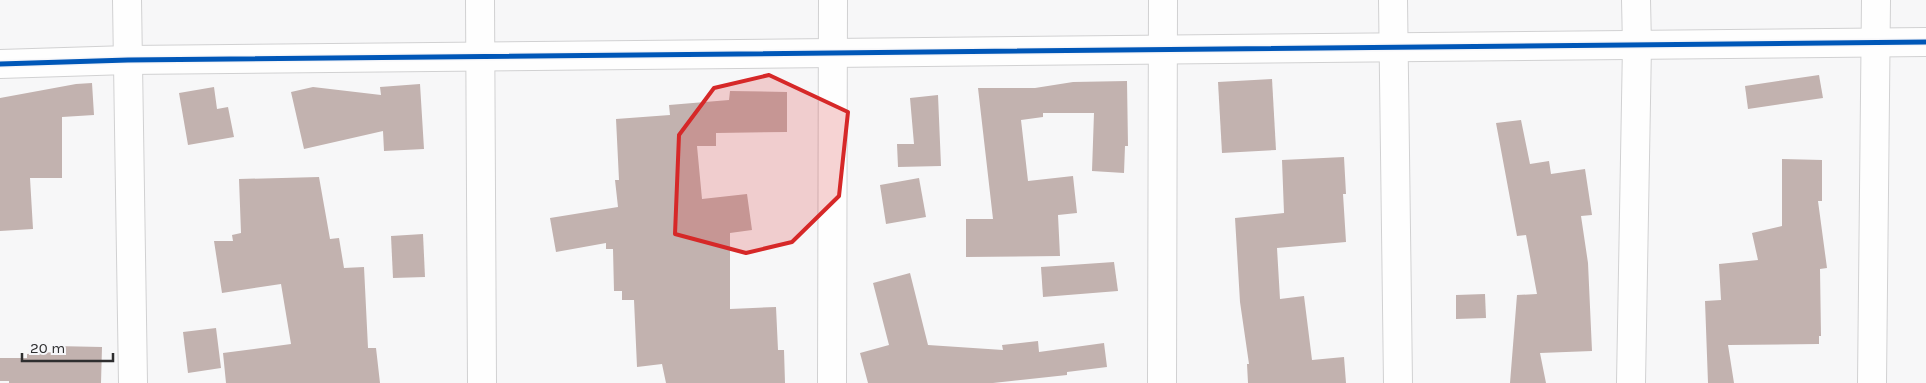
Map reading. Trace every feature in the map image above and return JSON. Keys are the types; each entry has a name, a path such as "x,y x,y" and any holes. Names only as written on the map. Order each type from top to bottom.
{"street":[{"path":"127,0 133,383"},
{"path":"480,0 482,383"},
{"path":"832,383 833,0"},
{"path":"1162,383 1163,0"},
{"path":"1393,0 1392,48 1398,383"},
{"path":"1631,383 1637,45 1636,0"},
{"path":"1872,383 1876,0"},
{"path":"0,64 128,60 1926,42"}],"highlighted area":[{"path":"769,75 848,112 839,196 792,242 746,253 675,234 679,135 714,88"}],"building":[{"path":"1819,75 1823,98 1748,109 1745,86"},
{"path":"1272,79 1276,150 1222,153 1218,82"},
{"path":"1127,81 1128,146 1125,146 1124,173 1092,171 1094,113 1043,113 1043,117 1021,120 1028,181 1073,176 1077,213 1058,215 1060,256 966,257 966,219 993,219 978,88 1035,88 1073,82"},
{"path":"92,83 94,115 62,117 62,178 30,178 33,229 0,231 0,98 76,84"},
{"path":"420,84 424,149 384,151 383,131 304,149 291,92 313,87 381,95 380,87"},
{"path":"214,87 217,109 228,107 234,137 188,145 179,93"},
{"path":"730,91 787,92 787,132 716,133 716,146 697,146 702,199 747,194 752,230 730,233 730,309 776,307 778,350 784,350 785,383 666,383 662,364 637,367 634,300 622,300 622,291 614,291 613,249 606,249 606,243 556,252 550,218 618,207 615,180 619,180 616,119 670,115 669,105 729,100"},
{"path":"938,95 941,166 898,167 897,144 914,144 910,98"},
{"path":"1521,120 1530,164 1549,161 1551,174 1585,169 1592,215 1581,216 1588,263 1592,351 1540,353 1546,383 1510,383 1517,295 1537,294 1526,235 1517,236 1496,123"},
{"path":"1344,157 1346,194 1343,194 1346,242 1277,248 1280,299 1304,296 1312,360 1344,357 1346,383 1248,383 1247,364 1249,364 1240,302 1235,218 1284,213 1282,160"},
{"path":"1782,159 1822,160 1822,201 1818,201 1827,268 1820,269 1821,336 1819,336 1819,344 1728,345 1734,383 1708,383 1705,301 1721,300 1719,264 1758,260 1752,233 1782,226"},
{"path":"319,177 330,239 339,238 344,268 364,267 368,348 376,348 380,383 226,383 223,353 291,344 281,284 222,293 214,241 233,241 232,235 241,233 239,179"},
{"path":"919,178 926,217 886,224 880,185"},
{"path":"423,234 425,277 393,278 391,236"},
{"path":"1114,262 1118,291 1043,297 1041,267"},
{"path":"910,273 928,345 1003,350 1002,345 1038,341 1039,352 1104,343 1107,367 1067,372 1067,375 993,383 868,383 860,353 889,345 873,283"},
{"path":"1485,294 1486,318 1456,319 1456,295"},
{"path":"216,328 221,368 188,373 183,332"},
{"path":"55,346 102,347 101,383 9,383 9,381 0,381 0,358 27,358 27,354 55,352"}],"cycle path":[{"path":"0,64 128,60 1926,42"}]}
